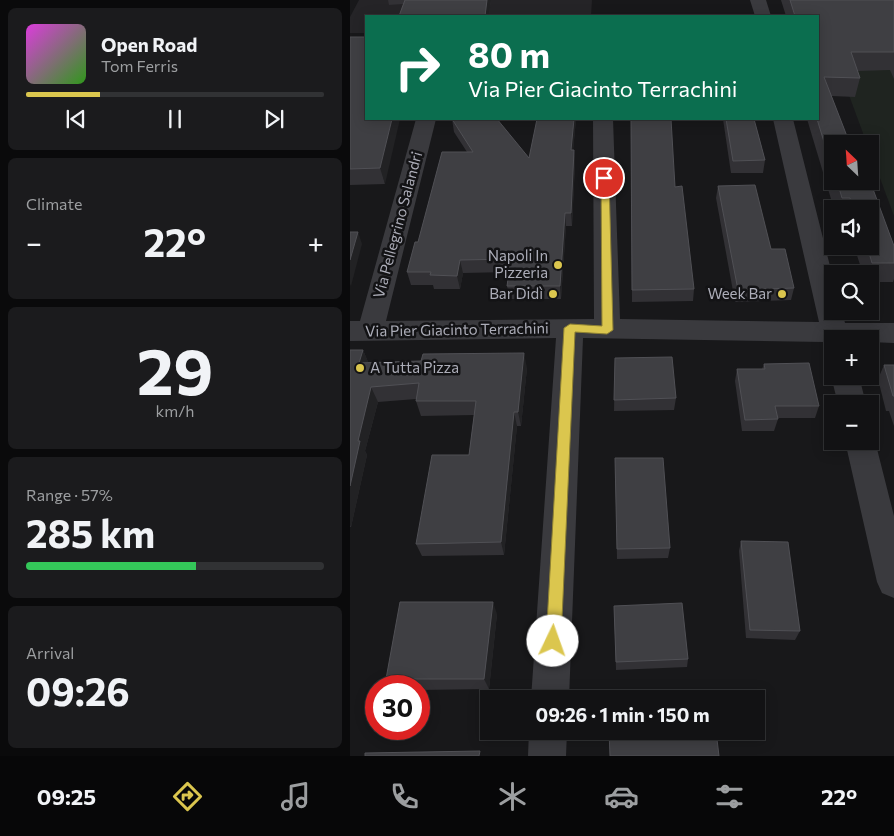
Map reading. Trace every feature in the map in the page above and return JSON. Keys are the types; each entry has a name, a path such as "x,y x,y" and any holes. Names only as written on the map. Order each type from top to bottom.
{"street":[{"path":"758,0 763,15"},
{"name":"Via Pellegrino Salandri","path":"360,331 426,120"},
{"path":"603,120 607,330"},
{"path":"783,120 835,330"},
{"path":"550,690 570,328"},
{"name":"Via Pier Giacinto Terrachini","path":"360,331 570,328 824,336"},
{"name":"Via Pier Giacinto Terrachini","path":"879,334 894,333"},
{"path":"863,450 888,533 894,582"},
{"path":"547,756 548,740"}],"shaded area":[{"path":"359,0 592,0 591,15 365,15 365,33 350,33 350,17"},
{"path":"781,0 894,0 894,216 879,175 879,135 864,135 819,15 787,15"}],"building":[{"path":"405,0 487,0 485,15 399,15"},
{"path":"790,0 894,0 894,52 851,52 860,78 824,77 847,135 824,135 824,142 817,120 819,120 819,15 795,15"},
{"path":"350,37 365,37 365,120 392,120 380,168 350,169"},
{"path":"453,120 498,120 529,158 537,120 574,120 571,150 574,150 571,213 565,213 560,286 507,286 511,259 460,260 457,276 430,275 431,272 407,272 415,242 418,242 442,152 473,152"},
{"path":"631,120 671,120 675,187 682,186 694,289 632,290"},
{"path":"726,120 754,120 765,160 733,161"},
{"path":"755,185 771,249 785,249 794,288 738,290 718,186"},
{"path":"840,190 873,190 877,200 851,200 850,198 842,198"},
{"path":"879,205 894,246 894,263 872,263 870,255 879,255"},
{"path":"350,232 358,232 350,260"},
{"path":"350,350 363,350 359,363 421,361 423,354 524,353 518,412 514,412 501,542 416,544 432,455 469,455 476,401 416,401 419,383 371,387 358,441 360,441 350,486"},
{"path":"672,357 676,398 614,400 615,358"},
{"path":"809,363 819,406 775,406 778,419 745,420 737,369 765,369 764,364"},
{"path":"884,365 894,365 894,396 893,396"},
{"path":"615,458 663,458 670,548 617,549"},
{"path":"741,541 788,542 800,631 750,630"},
{"path":"400,602 493,602 484,679 430,679 430,675 387,675"},
{"path":"682,603 688,659 616,662 614,606"},
{"path":"609,740 717,740 719,756 610,756"},
{"path":"480,751 479,756 365,756 365,753"}],"place":[{"name":"Napoli In Pizzeria","path":"558,265"},
{"name":"Bar Didì","path":"553,294"},
{"name":"Week Bar","path":"782,294"},
{"name":"A Tutta Pizza","path":"360,368"}],"route":[{"path":"553,641 570,328 607,330 604,178"}]}
